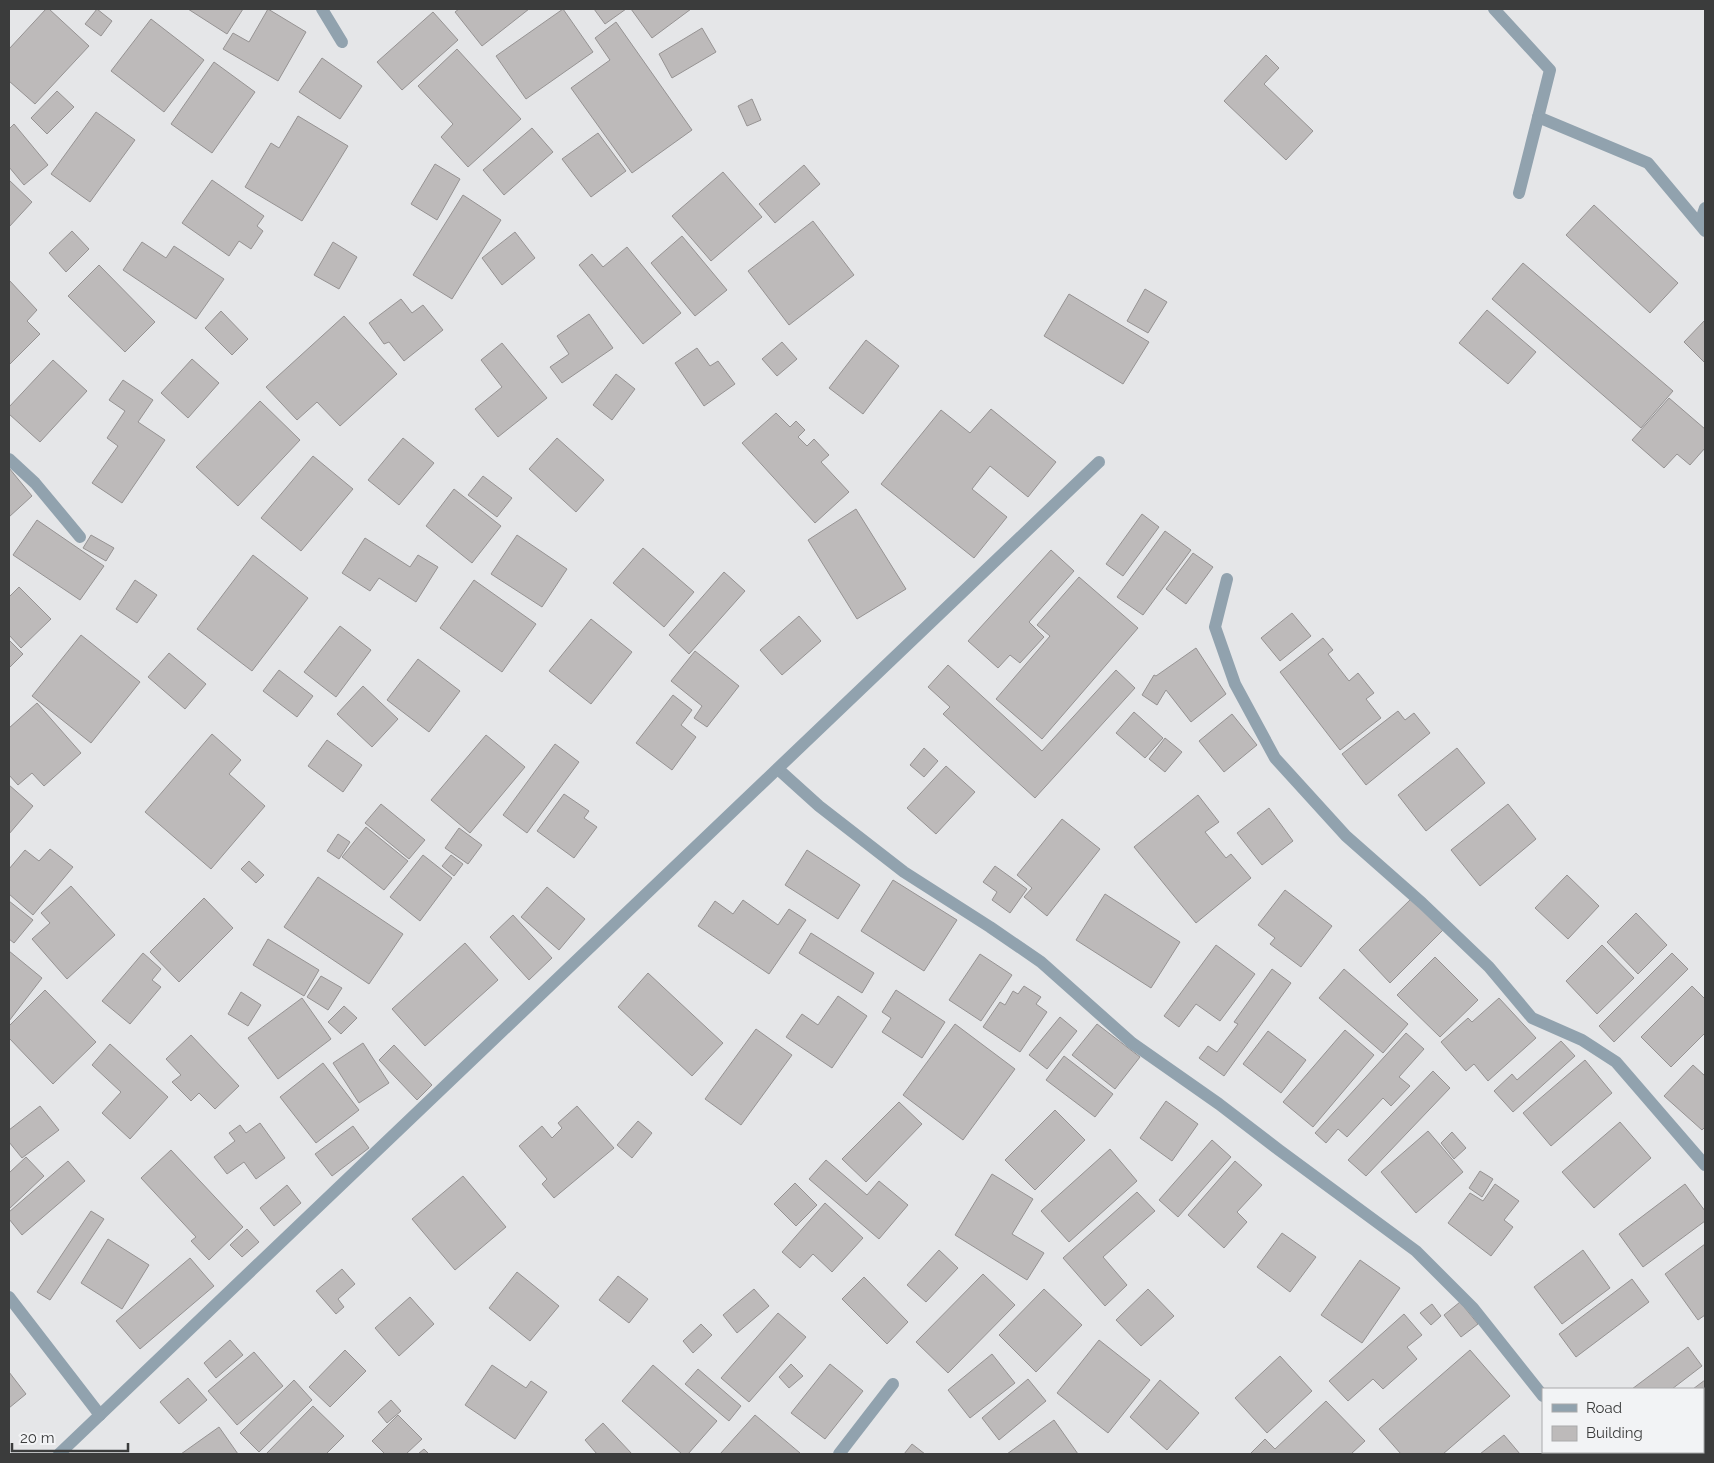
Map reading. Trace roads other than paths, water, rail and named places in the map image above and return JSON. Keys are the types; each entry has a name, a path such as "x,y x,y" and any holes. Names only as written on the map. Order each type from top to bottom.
{"street":[{"path":"322,9 342,42"},
{"path":"1494,9 1550,70 1519,193"},
{"path":"1538,117 1648,163 1702,227"},
{"path":"1702,227 1705,208"},
{"path":"9,459 34,483 80,537"},
{"path":"60,1454 1099,462"},
{"path":"1227,579 1215,627 1235,684 1275,758 1346,836 1422,903 1489,968 1532,1018 1582,1040 1616,1062 1705,1165"},
{"path":"778,769 819,806 904,872 1041,962 1132,1042 1416,1250 1473,1308 1542,1395"},
{"path":"9,1297 100,1415"},
{"path":"839,1454 893,1384"}]}
